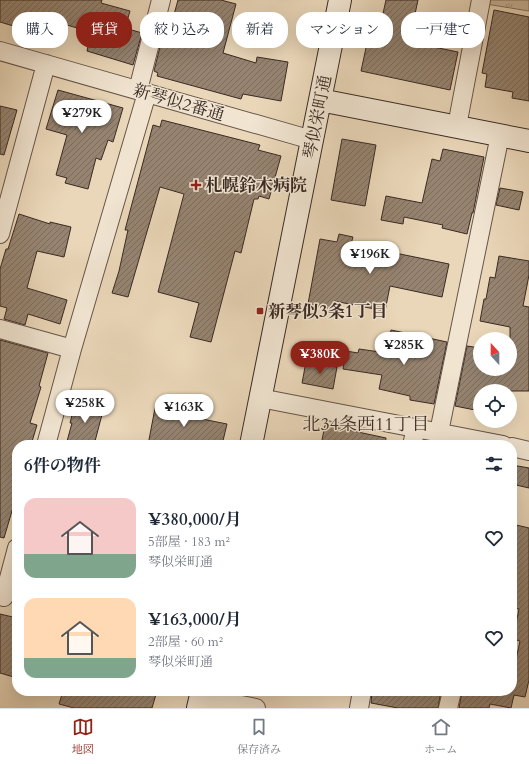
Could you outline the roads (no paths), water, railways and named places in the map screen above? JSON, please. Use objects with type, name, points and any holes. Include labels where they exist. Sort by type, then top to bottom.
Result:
[{"type":"main road","name":"琴似栄町通","points":[[252,440],[340,0]]},
{"type":"main road","points":[[320,100],[529,140]]},
{"type":"street","points":[[47,440],[142,92],[161,0]]},
{"type":"street","points":[[457,126],[481,0]]},
{"type":"street","name":"新琴似2番通","points":[[0,51],[312,140]]},
{"type":"street","points":[[0,234],[46,64]]},
{"type":"street","points":[[439,432],[500,135]]},
{"type":"street","points":[[0,329],[72,349]]},
{"type":"street","points":[[260,398],[414,437],[439,432],[478,440]]},
{"type":"street","points":[[517,448],[529,451]]},
{"type":"street","points":[[0,596],[4,597],[12,567]]},
{"type":"street","points":[[359,708],[361,696]]},
{"type":"street","points":[[448,708],[451,696]]},
{"type":"street","points":[[200,699],[256,708]]},
{"type":"place","name":"札幌鈴木病院","points":[[196,185]]},
{"type":"place","name":"新琴似3条1丁目","points":[[260,311]]},
{"type":"district","name":"北34条西11丁目","points":[[366,424]]}]
